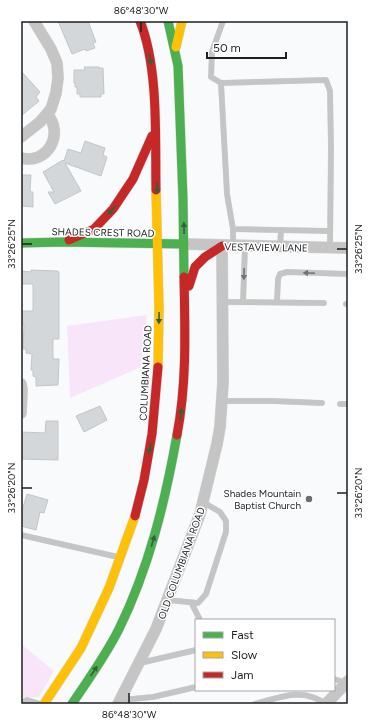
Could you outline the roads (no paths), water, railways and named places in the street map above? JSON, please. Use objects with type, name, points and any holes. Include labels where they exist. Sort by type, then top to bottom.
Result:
[{"type":"main road","name":"COLUMBIANA ROAD","points":[[44,704],[81,648],[109,588],[127,560],[144,480],[162,366],[152,72],[145,34],[140,21]]},
{"type":"main road","points":[[72,704],[118,631],[134,597],[146,567],[162,512],[176,450],[180,421],[185,297],[178,66],[168,21]]},
{"type":"main road","points":[[175,53],[182,21]]},
{"type":"main road","points":[[63,242],[85,234],[95,228],[121,200],[136,176],[155,127]]},
{"type":"main road","name":"SHADES CREST ROAD","points":[[21,243],[63,242],[184,244]]},
{"type":"main road","points":[[185,297],[195,267],[205,256],[228,246]]},
{"type":"main road","points":[[127,560],[146,567]]},
{"type":"street","points":[[21,137],[40,122],[51,109],[56,93],[58,78],[57,63],[51,48],[34,21]]},
{"type":"street","points":[[21,158],[32,160],[42,155],[50,147],[55,137],[51,118],[47,114]]},
{"type":"street","name":"VESTAVIEW LANE","points":[[184,244],[245,247],[348,248]]},
{"type":"street","name":"OLD COLUMBIANA ROAD","points":[[119,702],[156,630],[200,514],[203,502],[220,427],[223,382],[223,302],[228,246]]},
{"type":"street","points":[[21,384],[21,413]]},
{"type":"street","points":[[326,704],[347,682]]},
{"type":"lane","points":[[223,21],[212,52],[211,77],[221,83],[326,80],[330,91],[330,248]]},
{"type":"lane","points":[[221,83],[227,194],[233,229],[228,246]]},
{"type":"lane","points":[[233,229],[330,231]]},
{"type":"lane","points":[[280,230],[280,247]]},
{"type":"lane","points":[[243,302],[245,247]]},
{"type":"lane","points":[[277,302],[278,279],[280,274],[287,272],[348,274]]},
{"type":"lane","points":[[223,302],[324,303]]},
{"type":"lane","points":[[222,401],[322,403]]},
{"type":"lane","points":[[340,404],[348,404]]},
{"type":"lane","points":[[168,600],[198,604],[206,594],[226,532],[226,521],[220,512],[203,502]]},
{"type":"lane","points":[[21,535],[127,560]]},
{"type":"lane","points":[[192,604],[200,619]]},
{"type":"lane","points":[[139,663],[195,650]]},
{"type":"lane","points":[[335,679],[347,682]]},
{"type":"lane","points":[[119,702],[153,697],[195,687]]},
{"type":"lane","points":[[255,704],[302,694],[312,695],[326,704]]},
{"type":"lane","points":[[21,704],[27,700],[40,704]]},
{"type":"place","name":"Shades Mountain Baptist Church","points":[[309,499]]}]
